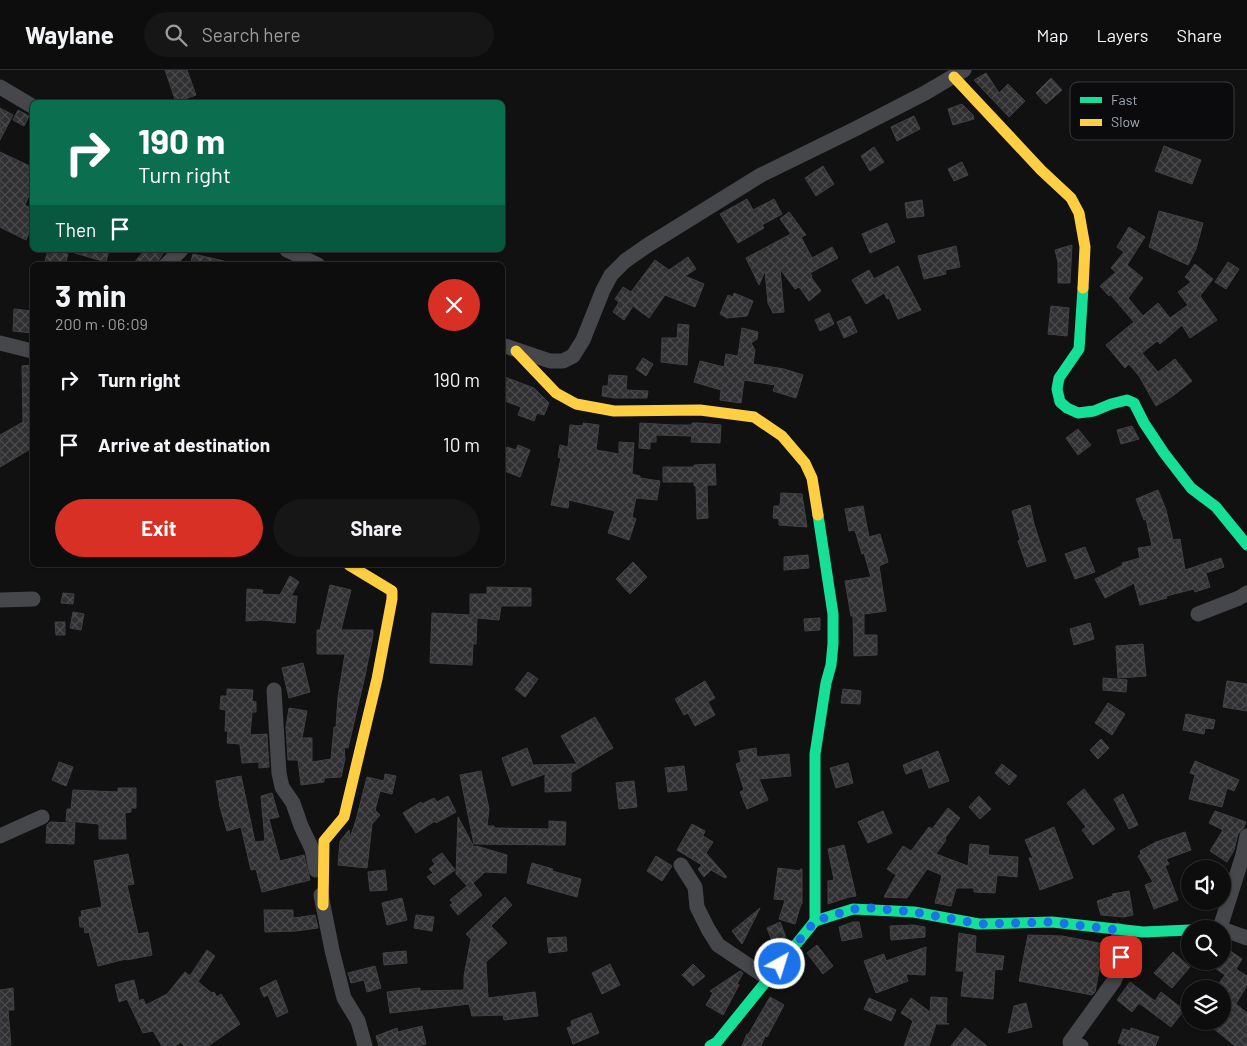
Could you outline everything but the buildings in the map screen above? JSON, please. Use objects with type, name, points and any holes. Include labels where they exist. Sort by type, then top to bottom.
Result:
[{"type":"street","points":[[509,348],[550,361],[563,361],[573,356],[583,340],[611,275],[624,262],[761,175],[855,130],[959,73],[1041,170],[1071,198],[1079,213],[1085,246],[1079,350],[1059,378],[1057,389],[1060,402],[1078,413],[1094,411],[1127,400],[1134,403],[1144,423],[1164,453],[1191,488],[1216,507],[1247,545]]},
{"type":"street","points":[[0,88],[30,105]]},
{"type":"street","points":[[169,262],[179,252]]},
{"type":"street","points":[[291,252],[312,262]]},
{"type":"street","points":[[0,343],[30,350]]},
{"type":"street","points":[[509,348],[556,393],[576,404],[614,411],[700,410],[754,417],[782,436],[805,464],[812,478],[834,614],[831,665],[826,683],[814,754],[815,921]]},
{"type":"street","points":[[323,905],[324,841],[344,817],[377,679],[392,599],[392,591],[381,582],[360,574],[351,567]]},
{"type":"street","points":[[1198,614],[1247,593]]},
{"type":"street","points":[[0,600],[33,599]]},
{"type":"street","points":[[274,690],[279,772],[282,787],[293,803],[312,849],[344,998],[358,1022],[365,1046]]},
{"type":"street","points":[[0,836],[42,817]]},
{"type":"street","points":[[1224,920],[1247,836]]},
{"type":"street","points":[[681,865],[694,887],[697,907],[718,945],[769,978]]},
{"type":"street","points":[[715,1045],[815,921],[853,909],[871,908],[914,912],[980,924],[1052,922],[1143,932],[1181,930]]},
{"type":"street","points":[[1081,1046],[1070,1042],[1119,972],[1121,957],[1118,930]]},
{"type":"street","points":[[1231,932],[1247,938]]},
{"type":"traffic: fast","points":[[1083,288],[1079,349],[1059,378],[1057,389],[1060,402],[1078,413],[1094,411],[1127,400],[1134,403],[1144,423],[1164,453],[1191,488],[1216,507],[1247,545]]},
{"type":"traffic: fast","points":[[815,921],[815,754],[833,644],[833,614],[818,515]]},
{"type":"traffic: fast","points":[[710,1046],[717,1042],[815,921],[853,909],[914,912],[979,924],[1052,922],[1143,932],[1181,930]]},
{"type":"traffic: slow","points":[[954,77],[1041,170],[1071,198],[1079,213],[1085,247],[1083,288]]},
{"type":"traffic: slow","points":[[516,351],[556,393],[576,404],[614,411],[700,410],[754,417],[782,436],[805,463],[812,478],[818,515]]},
{"type":"traffic: slow","points":[[323,905],[324,841],[344,817],[377,679],[392,599],[392,591],[352,567]]},
{"type":"route","points":[[780,964],[815,921],[853,909],[871,908],[914,912],[980,924],[1052,922],[1118,930],[1121,957]]}]
